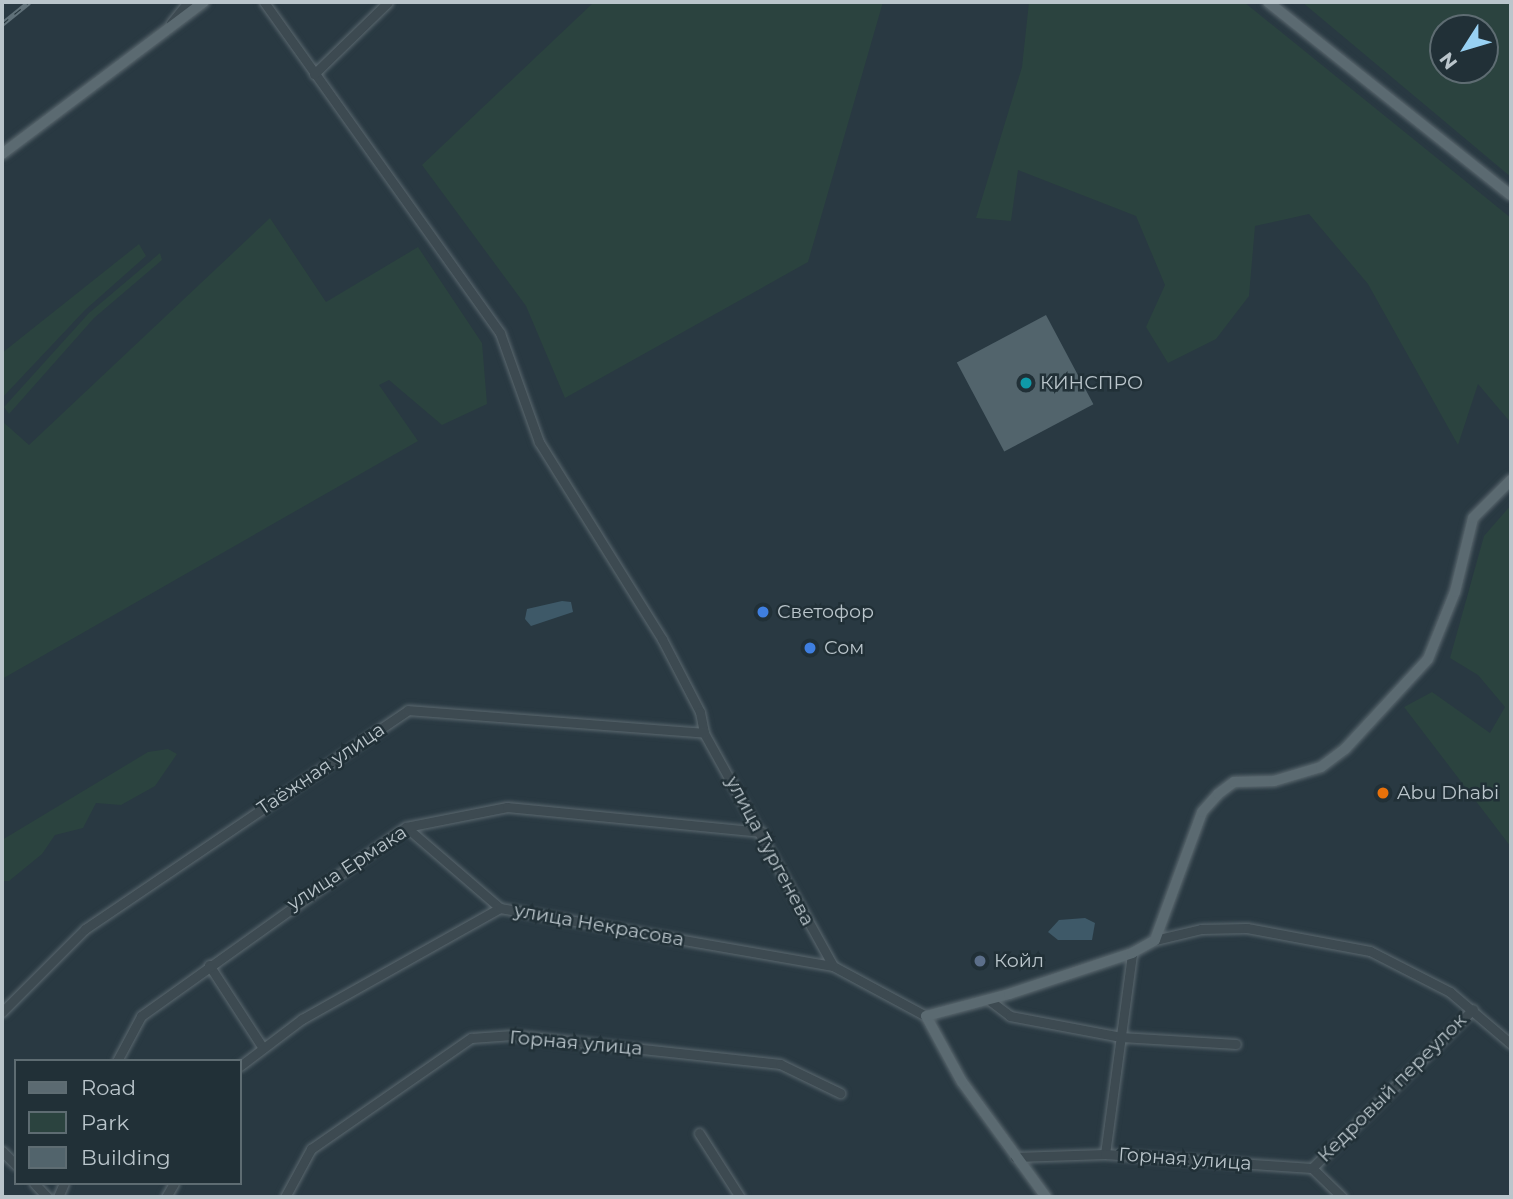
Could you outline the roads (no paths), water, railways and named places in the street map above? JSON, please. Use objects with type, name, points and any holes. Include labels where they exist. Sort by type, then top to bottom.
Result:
[{"type":"main road","points":[[2,154],[204,2]]},
{"type":"main road","points":[[1268,2],[1511,195]]},
{"type":"main road","points":[[1046,1197],[962,1082],[926,1016],[989,1000],[1132,953],[1155,940],[1202,812],[1218,794],[1234,782],[1274,780],[1321,767],[1345,749],[1428,659],[1455,592],[1473,518],[1511,480]]},
{"type":"street","points":[[166,30],[188,2]]},
{"type":"street","name":"улица Тургенева","points":[[264,2],[500,333],[539,442],[662,639],[701,712],[704,733],[762,832],[833,967]]},
{"type":"street","points":[[314,74],[388,2]]},
{"type":"street","name":"Таёжная улица","points":[[2,1012],[85,929],[408,710],[704,733]]},
{"type":"street","name":"улица Ермака","points":[[118,1059],[141,1016],[406,827],[507,807],[762,832]]},
{"type":"street","points":[[406,827],[500,908]]},
{"type":"street","name":"улица Некрасова","points":[[242,1064],[302,1019],[500,908],[833,967]]},
{"type":"street","points":[[1155,940],[1201,929],[1248,928],[1370,951],[1409,967],[1473,1009],[1511,1044]]},
{"type":"street","points":[[1105,1154],[1132,953]]},
{"type":"street","points":[[209,965],[262,1048]]},
{"type":"street","points":[[833,967],[926,1016]]},
{"type":"street","points":[[989,1000],[1010,1016],[1121,1037],[1236,1044]]},
{"type":"street","name":"Кедровый переулок","points":[[1312,1168],[1473,1009]]},
{"type":"street","name":"Горная улица","points":[[285,1197],[311,1149],[471,1038],[513,1035],[780,1064],[839,1093]]},
{"type":"street","points":[[699,1133],[740,1197]]},
{"type":"street","name":"Горная улица","points":[[1015,1157],[1105,1154],[1312,1168]]},
{"type":"street","points":[[1312,1168],[1342,1197]]},
{"type":"water","points":[[562,601],[571,602],[573,612],[531,626],[525,619],[527,609]]},
{"type":"water","points":[[1085,918],[1095,923],[1092,940],[1058,940],[1048,932],[1059,920]]},
{"type":"railway","points":[[2,24],[29,2]]},
{"type":"place","name":"КИНСПРО","points":[[1026,383]]},
{"type":"place","name":"Светофор","points":[[763,612]]},
{"type":"place","name":"Сом","points":[[810,648]]},
{"type":"place","name":"Abu Dhabi","points":[[1383,793]]},
{"type":"place","name":"Койл","points":[[980,961]]}]
